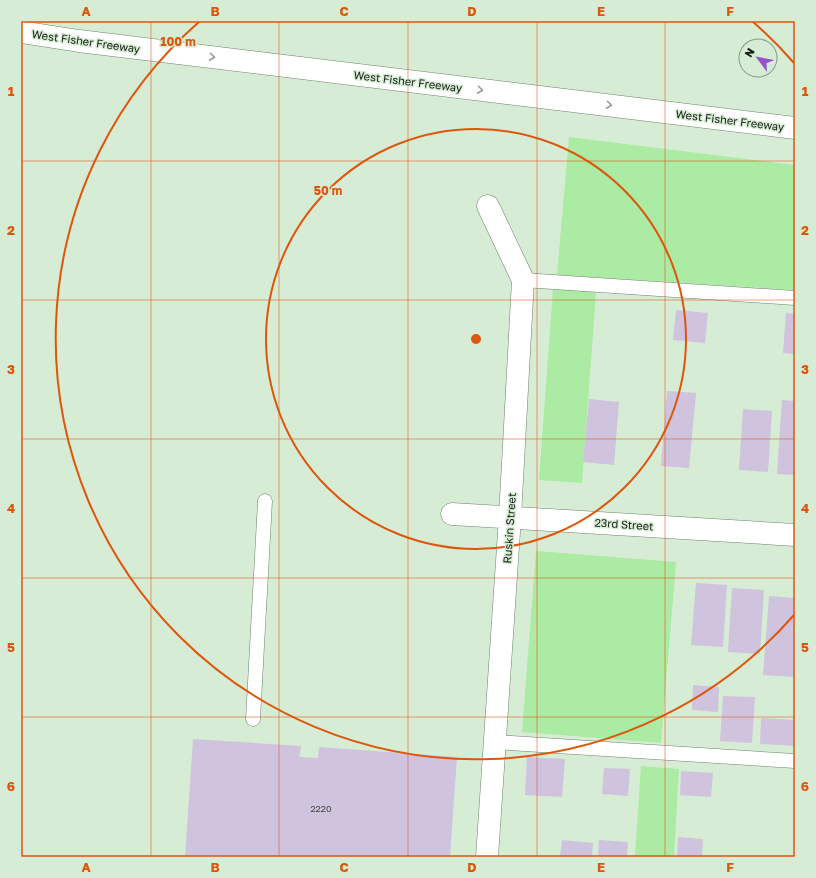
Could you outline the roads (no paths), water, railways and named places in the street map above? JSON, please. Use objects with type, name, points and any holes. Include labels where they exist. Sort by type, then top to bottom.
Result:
[{"type":"street","name":"West Fisher Freeway","points":[[21,32],[87,42],[795,128]]},
{"type":"street","name":"Ruskin Street","points":[[487,857],[510,517],[523,280],[488,206]]},
{"type":"street","name":"23rd Street","points":[[452,514],[795,536]]},
{"type":"lane","points":[[523,280],[795,298]]},
{"type":"lane","points":[[253,719],[265,501]]},
{"type":"lane","points":[[494,742],[795,761]]}]
